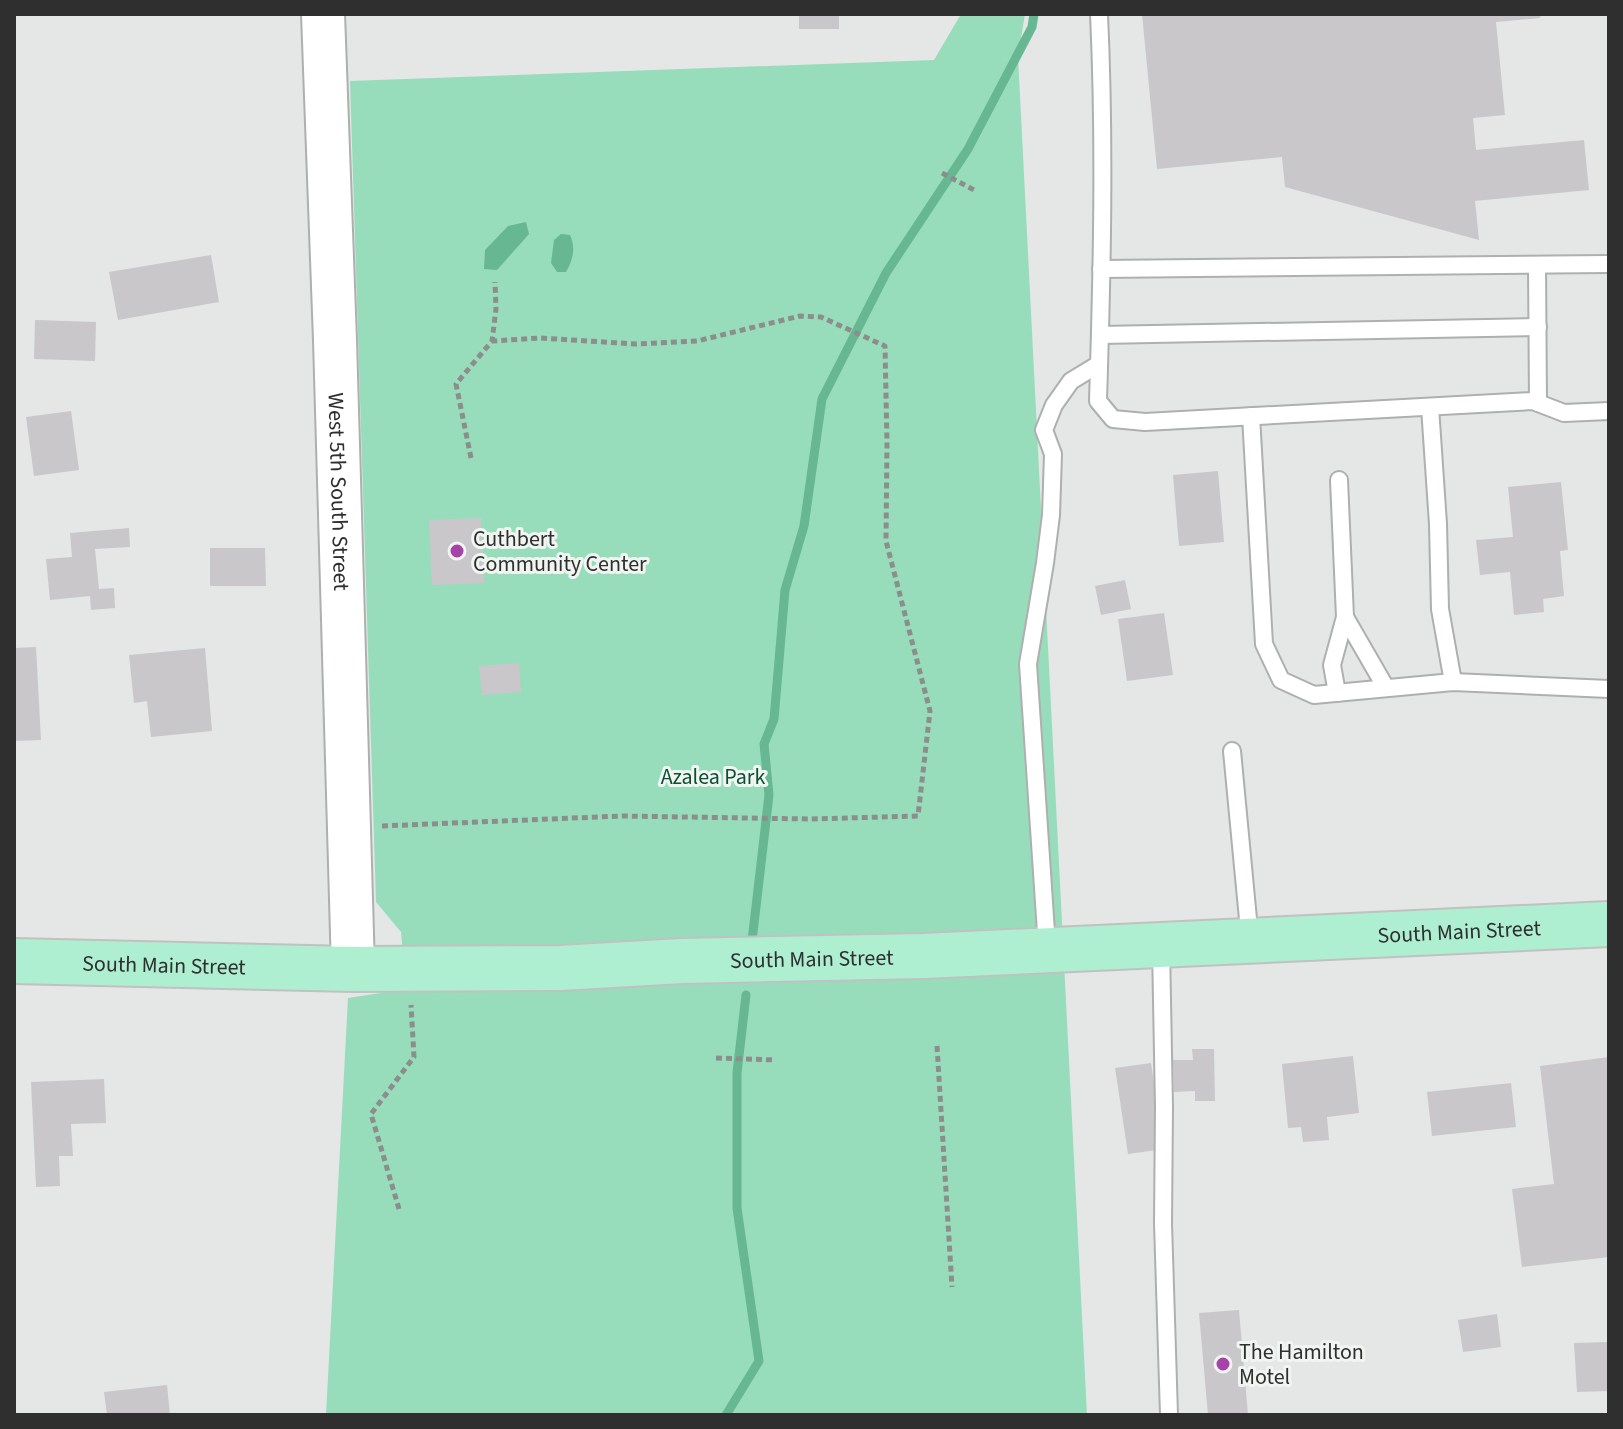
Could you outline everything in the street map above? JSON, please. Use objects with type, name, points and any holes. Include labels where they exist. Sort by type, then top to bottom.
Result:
[{"type":"main road","name":"South Main Street","points":[[14,961],[353,969],[560,968],[682,961],[924,956],[1609,924]]},
{"type":"street","name":"West 5th South Street","points":[[323,14],[353,969]]},
{"type":"lane","points":[[1099,14],[1103,197],[1098,401],[1113,419],[1145,422],[1533,401],[1564,413],[1609,411]]},
{"type":"lane","points":[[1101,269],[1609,264]]},
{"type":"lane","points":[[1537,265],[1538,403]]},
{"type":"lane","points":[[1100,335],[1538,327]]},
{"type":"lane","points":[[1047,950],[1028,664],[1051,515],[1053,454],[1044,430],[1054,405],[1071,381],[1099,364]]},
{"type":"lane","points":[[1430,407],[1440,609],[1453,682]]},
{"type":"lane","points":[[1251,416],[1264,644],[1281,680],[1314,695],[1453,682],[1609,689]]},
{"type":"lane","points":[[1337,693],[1332,665],[1345,617],[1339,480]]},
{"type":"lane","points":[[1345,617],[1386,688]]},
{"type":"lane","points":[[1232,751],[1250,940]]},
{"type":"lane","points":[[1161,945],[1163,1223],[1169,1415]]},
{"type":"path","points":[[942,173],[976,191]]},
{"type":"path","points":[[471,458],[456,384],[492,341],[495,282]]},
{"type":"path","points":[[349,828],[622,816],[811,819],[918,816],[930,711],[886,541],[885,346],[821,317],[800,316],[697,341],[635,344],[541,338],[492,341]]},
{"type":"path","points":[[399,1209],[371,1114],[414,1057],[409,968]]},
{"type":"path","points":[[937,1046],[952,1287]]},
{"type":"path","points":[[716,1058],[776,1060]]},
{"type":"green space","name":"Azalea Park","points":[[961,14],[1025,14],[1018,56],[1087,1415],[326,1415],[348,998],[406,989],[401,932],[376,902],[350,81],[934,60]]},
{"type":"shaded area","points":[[526,222],[529,234],[497,270],[484,269],[485,250],[508,226]]},
{"type":"shaded area","points":[[561,234],[570,235],[573,245],[566,272],[557,272],[551,263],[554,240]]},
{"type":"building","points":[[799,14],[839,14],[839,29],[799,29]]},
{"type":"building","points":[[1142,14],[1541,14],[1540,18],[1496,22],[1505,115],[1473,118],[1476,150],[1584,140],[1589,190],[1475,201],[1479,240],[1285,187],[1282,157],[1157,169]]},
{"type":"building","points":[[211,255],[219,302],[118,320],[109,272]]},
{"type":"building","points":[[35,320],[96,322],[95,361],[34,359]]},
{"type":"building","points":[[71,411],[79,470],[34,476],[26,417]]},
{"type":"building","points":[[1218,471],[1224,542],[1179,546],[1173,475]]},
{"type":"building","points":[[1561,482],[1568,550],[1560,551],[1564,596],[1543,599],[1544,612],[1514,615],[1510,572],[1480,575],[1476,540],[1513,537],[1508,487]]},
{"type":"building","name":"Cuthbert Community Center","points":[[481,518],[484,583],[432,585],[429,520]]},
{"type":"building","points":[[129,528],[130,547],[95,549],[99,589],[114,588],[115,608],[91,610],[90,596],[50,600],[46,559],[72,557],[70,533]]},
{"type":"building","points":[[210,548],[265,548],[266,586],[210,586]]},
{"type":"building","points":[[1125,580],[1131,609],[1101,615],[1095,586]]},
{"type":"building","points":[[1164,613],[1173,675],[1127,681],[1118,619]]},
{"type":"building","points":[[36,647],[41,740],[14,741],[14,648]]},
{"type":"building","points":[[205,648],[212,731],[151,737],[147,701],[134,703],[129,655]]},
{"type":"building","points":[[519,663],[521,692],[482,695],[479,666]]},
{"type":"building","points":[[1192,1049],[1214,1049],[1215,1101],[1195,1101],[1195,1091],[1174,1092],[1173,1060],[1193,1060]]},
{"type":"building","points":[[1353,1056],[1359,1113],[1327,1117],[1329,1140],[1303,1142],[1301,1127],[1288,1128],[1282,1064]]},
{"type":"building","points":[[1609,1057],[1609,1257],[1522,1267],[1512,1189],[1554,1184],[1540,1066]]},
{"type":"building","points":[[1151,1063],[1164,1149],[1128,1154],[1115,1068]]},
{"type":"building","points":[[104,1079],[106,1123],[71,1124],[73,1156],[59,1156],[60,1186],[36,1187],[31,1082]]},
{"type":"building","points":[[1511,1083],[1516,1127],[1432,1136],[1427,1092]]},
{"type":"building","name":"The Hamilton Motel","points":[[1239,1310],[1248,1415],[1208,1415],[1199,1313]]},
{"type":"building","points":[[1497,1314],[1501,1347],[1463,1352],[1458,1320]]},
{"type":"building","points":[[1609,1342],[1609,1391],[1577,1392],[1574,1343]]},
{"type":"building","points":[[167,1385],[170,1415],[107,1415],[104,1392]]},
{"type":"waterway","points":[[752,941],[769,795],[764,744],[774,719],[785,590],[804,526],[822,399],[886,273],[968,149],[1032,27],[1034,14]]},
{"type":"waterway","points":[[726,1415],[759,1361],[737,1208],[737,1073],[746,995]]},
{"type":"place","name":"Cuthbert Community Center","points":[[457,551]]},
{"type":"place","name":"The Hamilton Motel","points":[[1223,1364]]}]
